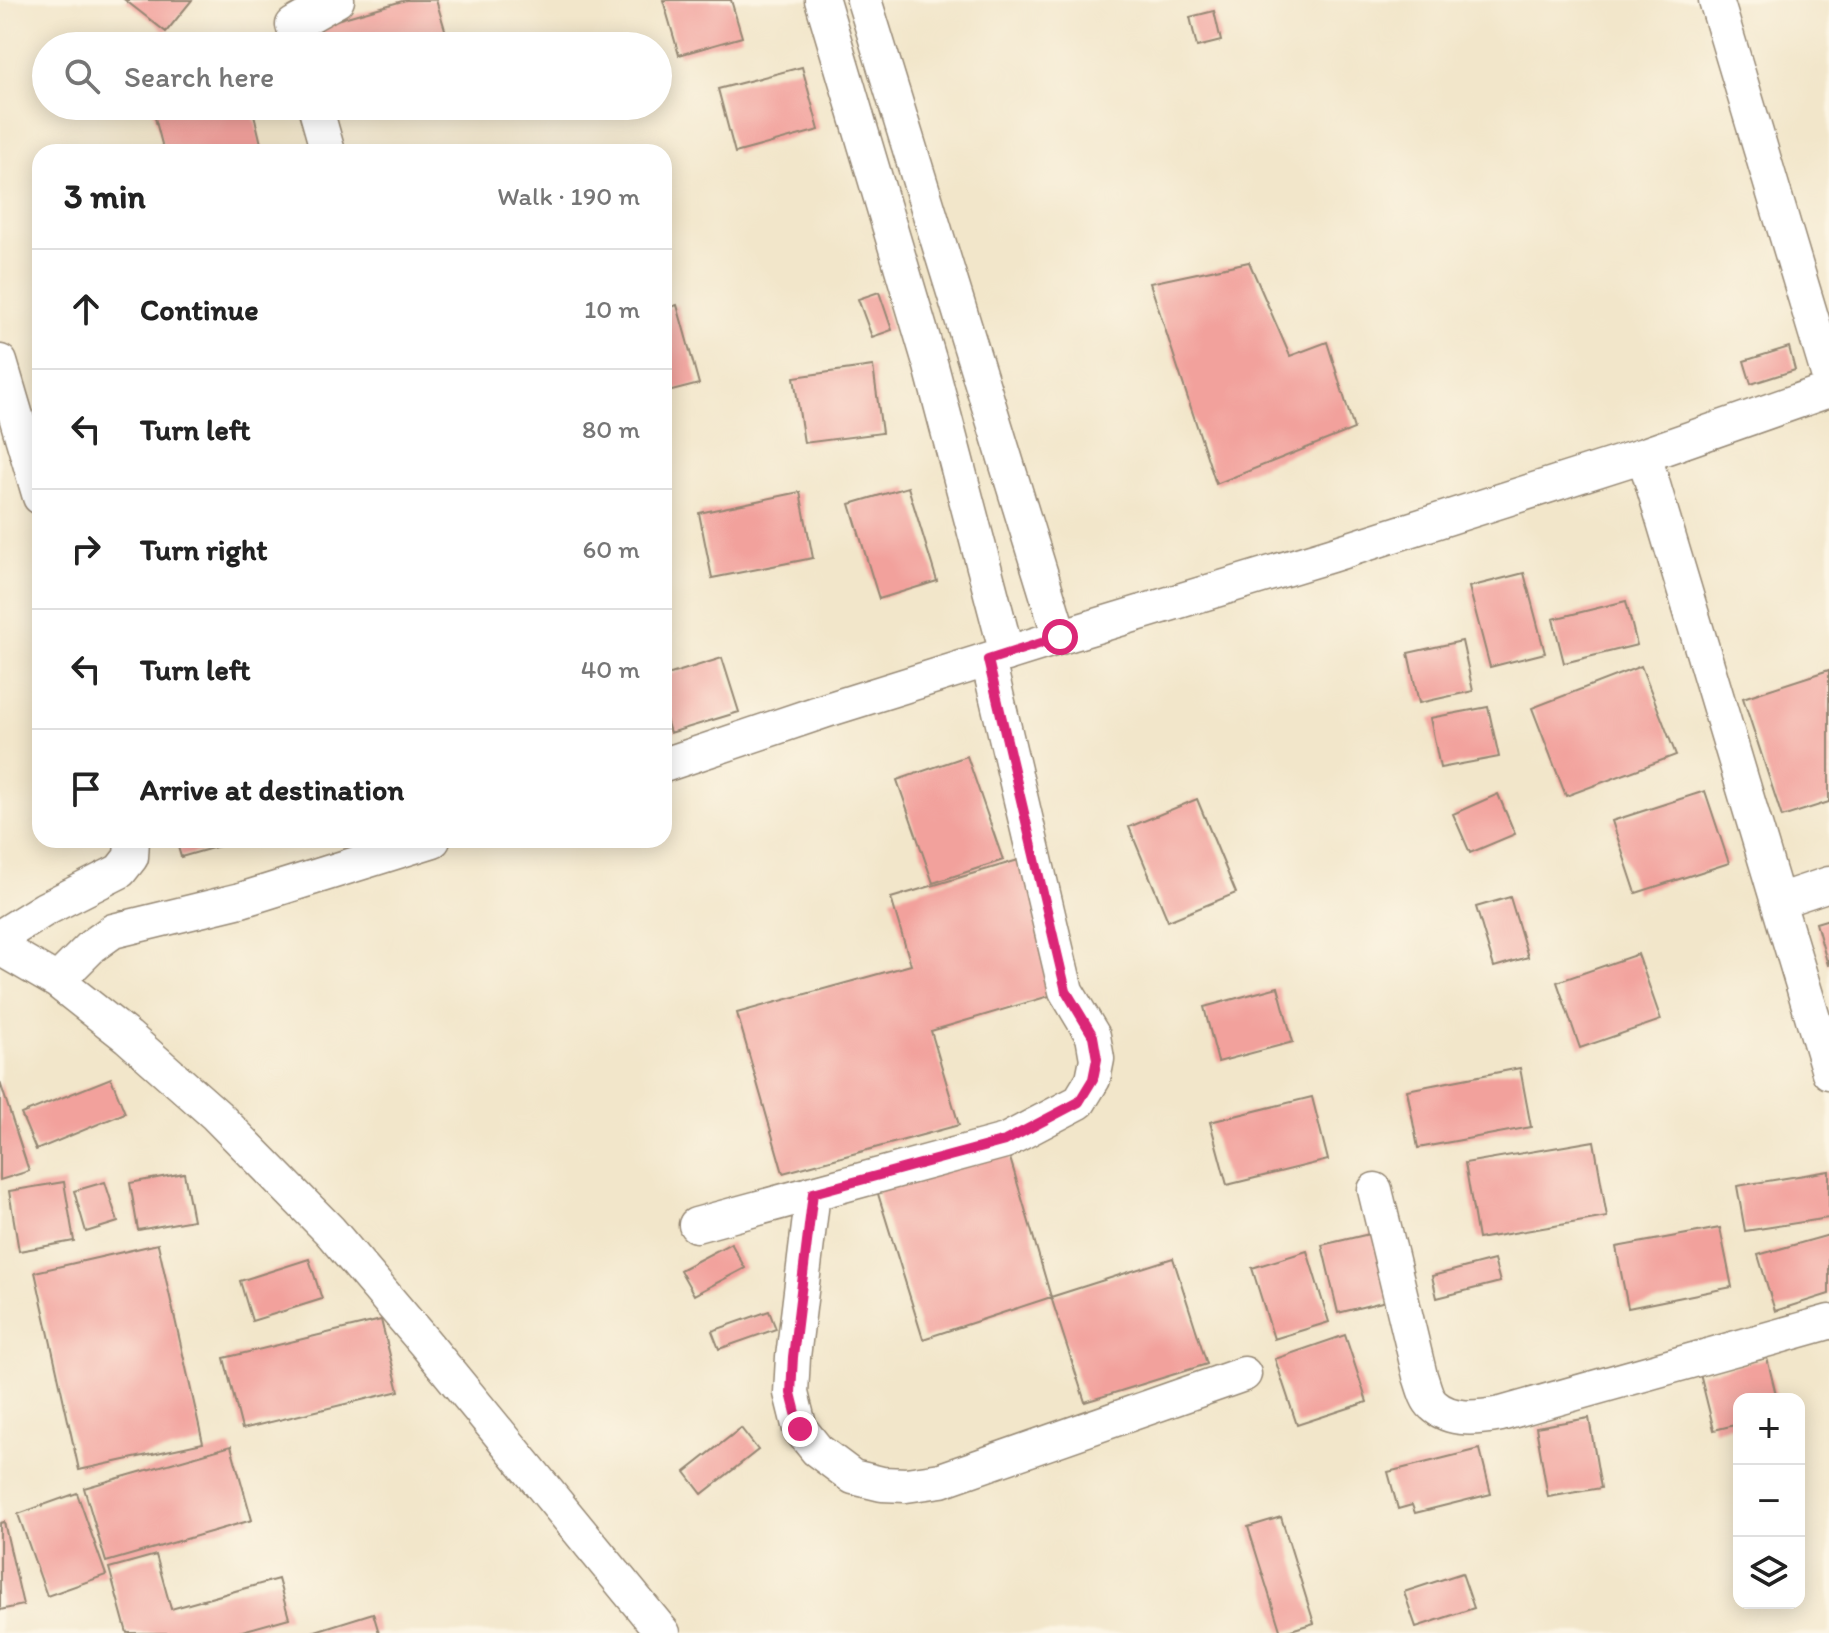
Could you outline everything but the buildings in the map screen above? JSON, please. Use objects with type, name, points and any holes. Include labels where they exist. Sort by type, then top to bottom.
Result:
[{"type":"street","points":[[293,24],[337,0]]},
{"type":"street","points":[[696,1225],[1005,1141],[1079,1102],[1093,1079],[1097,1059],[1093,1036],[1066,991],[997,657],[931,366],[822,0]]},
{"type":"street","points":[[864,0],[1060,637]]},
{"type":"street","points":[[1716,0],[1829,377]]},
{"type":"street","points":[[319,120],[326,144]]},
{"type":"street","points":[[0,362],[32,470]]},
{"type":"street","points":[[672,762],[827,710],[1644,455],[1829,390]]},
{"type":"street","points":[[1644,455],[1829,1072]]},
{"type":"street","points":[[0,937],[45,909],[120,871],[131,857],[132,848]]},
{"type":"street","points":[[57,981],[92,946],[113,931],[241,900],[407,848]]},
{"type":"street","points":[[1778,901],[1829,884]]},
{"type":"street","points":[[8,959],[57,981],[128,1037],[216,1115],[330,1231],[663,1633]]},
{"type":"street","points":[[1375,1190],[1420,1376],[1431,1404],[1449,1414],[1468,1418],[1501,1414],[1829,1322]]},
{"type":"street","points":[[813,1193],[791,1393],[800,1429],[817,1450],[853,1477],[882,1484],[906,1485],[941,1480],[1244,1374]]},
{"type":"route","points":[[800,1429],[791,1393],[813,1193],[1005,1141],[1079,1102],[1093,1079],[1097,1059],[1093,1036],[1066,991],[988,660],[1060,637]]}]
